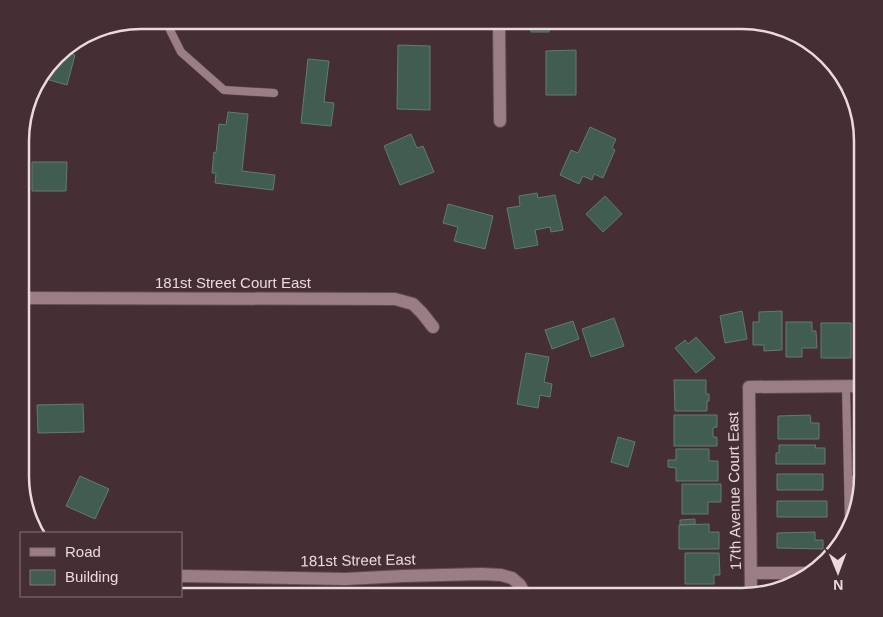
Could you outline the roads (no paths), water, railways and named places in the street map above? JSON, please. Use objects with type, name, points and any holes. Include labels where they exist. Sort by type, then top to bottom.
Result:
[{"type":"street","points":[[499,29],[500,121]]},
{"type":"street","name":"181st Street Court East","points":[[29,298],[395,299],[413,304],[422,312],[433,327]]},
{"type":"street","points":[[846,386],[854,386]]},
{"type":"street","name":"17th Avenue Court East","points":[[751,587],[749,387],[846,386]]},
{"type":"street","points":[[751,573],[798,573]]},
{"type":"street","name":"181st Street East","points":[[182,576],[345,579],[482,574],[501,575],[512,578],[522,588]]},
{"type":"lane","points":[[170,29],[181,52],[224,90],[274,93]]},
{"type":"lane","points":[[846,386],[848,512]]},
{"type":"lane","points":[[848,480],[854,480]]}]
